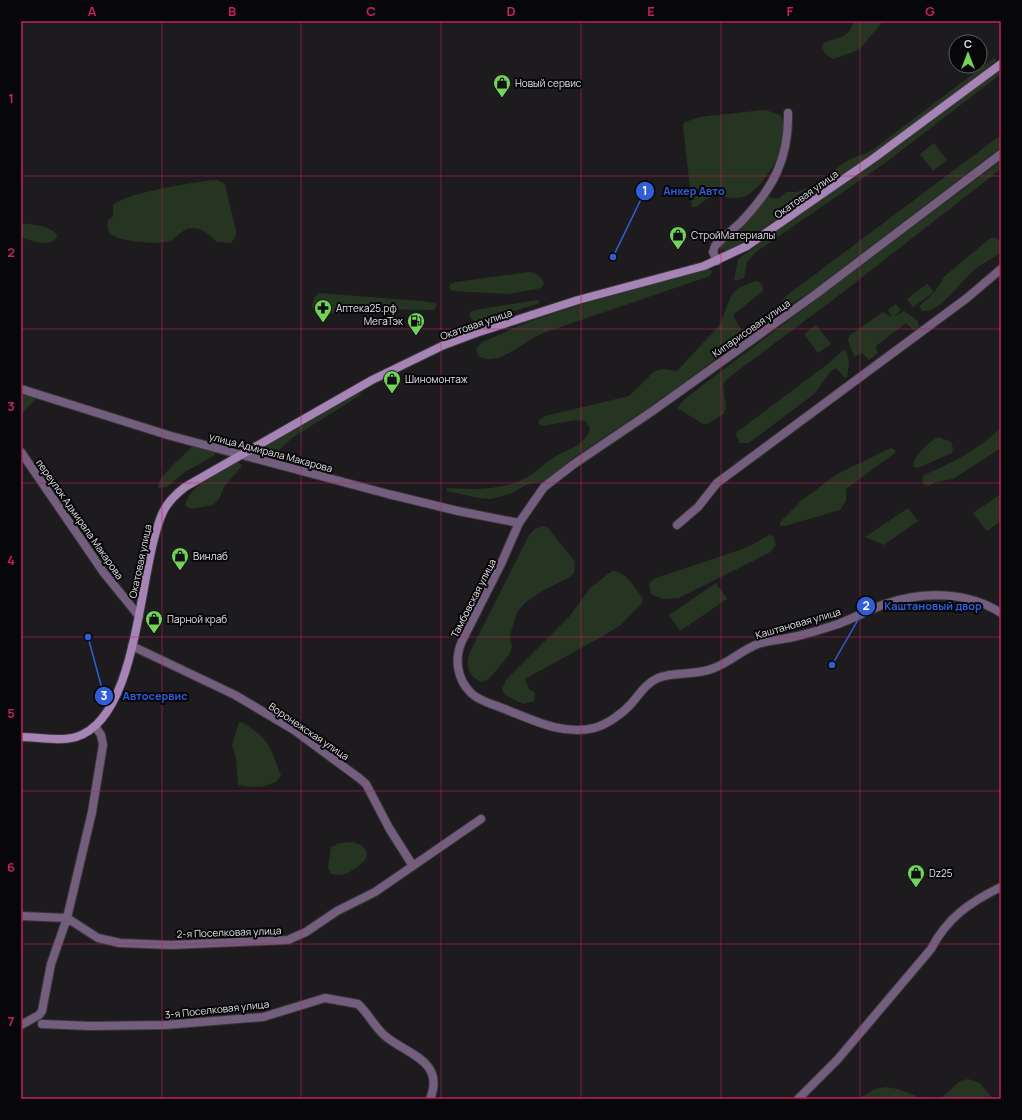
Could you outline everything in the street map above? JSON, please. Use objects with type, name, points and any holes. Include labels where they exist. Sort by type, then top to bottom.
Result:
[{"type":"main road","name":"Окатовая улица","points":[[95,726],[115,696],[125,675],[139,616],[154,537],[163,511],[169,501],[184,486],[372,380],[444,345],[578,300],[697,268],[717,261],[747,246],[869,161],[1001,64]]},
{"type":"main road","points":[[21,736],[68,738],[82,735],[95,726]]},
{"type":"street","points":[[717,261],[713,250],[715,246],[743,220],[765,192],[781,164],[788,132],[788,113]]},
{"type":"street","name":"Кипарисовая улица","points":[[519,523],[544,487],[574,464],[654,410],[816,294],[1001,154]]},
{"type":"street","points":[[677,525],[698,507],[717,483],[963,301],[1001,269]]},
{"type":"street","name":"улица Адмирала Макарова","points":[[21,388],[171,436],[388,494],[458,511],[519,523]]},
{"type":"street","name":"переулок Адмирала Макарова","points":[[21,452],[104,573],[139,616]]},
{"type":"street","name":"Тамбовская улица","points":[[463,683],[458,670],[458,650],[501,564],[519,523]]},
{"type":"street","name":"Каштановая улица","points":[[463,683],[472,694],[484,701],[542,724],[564,729],[585,729],[601,725],[617,715],[629,706],[649,684],[658,678],[695,674],[714,668],[759,644],[793,637],[833,625],[900,599],[922,596],[950,596],[973,600],[1001,613]]},
{"type":"street","name":"Воронежская улица","points":[[132,646],[235,695],[294,730],[359,778],[366,784],[389,828],[413,866]]},
{"type":"street","points":[[21,1025],[42,1011],[51,964],[67,918],[92,812],[102,751],[101,735],[95,726]]},
{"type":"street","name":"2-я Поселковая улица","points":[[67,918],[98,938],[120,944],[171,945],[288,940],[306,932],[337,911],[375,892],[481,819]]},
{"type":"street","points":[[798,1099],[838,1059],[917,966],[950,921],[973,901],[1001,887]]},
{"type":"street","points":[[21,916],[67,918]]},
{"type":"street","name":"3-я Поселковая улица","points":[[42,1024],[89,1026],[165,1025],[263,1017],[325,998],[358,1004],[382,1033],[396,1044],[407,1049],[426,1064],[434,1081],[434,1087],[430,1099]]},
{"type":"green space","points":[[854,21],[883,21],[859,50],[833,59],[825,54],[822,47],[824,43],[846,34],[852,27]]},
{"type":"green space","points":[[994,58],[997,60],[988,67],[988,63]]},
{"type":"green space","points":[[1001,70],[1001,74],[885,163],[756,252],[747,262],[744,278],[735,281],[734,279],[738,259],[910,137]]},
{"type":"green space","points":[[973,74],[979,74],[901,133],[803,202],[736,246],[726,251],[721,249],[722,244],[747,221],[767,196],[778,199],[786,192],[797,192],[813,186],[848,160],[871,151]]},
{"type":"green space","points":[[765,110],[781,115],[784,129],[779,154],[766,177],[748,195],[735,198],[717,196],[711,197],[696,207],[692,207],[683,125],[685,122],[700,117]]},
{"type":"green space","points":[[1001,135],[1001,147],[812,291],[787,306],[783,304],[782,301],[786,296]]},
{"type":"green space","points":[[934,143],[947,160],[933,171],[920,154]]},
{"type":"green space","points":[[1001,161],[1001,169],[838,296],[728,378],[723,384],[726,408],[724,414],[707,424],[703,424],[677,408],[686,398],[724,369]]},
{"type":"green space","points":[[217,180],[225,184],[236,231],[235,238],[231,243],[217,242],[203,231],[196,228],[185,230],[170,241],[161,243],[127,240],[119,238],[108,231],[108,220],[113,216],[113,205],[120,201],[132,196],[163,188]]},
{"type":"green space","points":[[21,223],[50,229],[57,235],[56,239],[48,243],[43,243],[34,242],[21,237]]},
{"type":"green space","points":[[994,237],[1001,241],[1001,252],[973,271],[942,303],[935,308],[922,311],[919,306],[934,293],[944,277],[989,239]]},
{"type":"green space","points":[[709,268],[712,272],[710,276],[543,333],[502,356],[494,359],[486,359],[478,356],[476,349],[482,342],[531,321],[595,300]]},
{"type":"green space","points":[[529,272],[538,275],[542,279],[544,284],[541,288],[508,294],[452,291],[449,287],[451,284],[456,282]]},
{"type":"green space","points":[[757,281],[760,282],[763,287],[763,291],[734,314],[734,318],[743,332],[741,340],[671,392],[573,458],[546,481],[528,484],[510,494],[491,499],[478,498],[447,491],[447,488],[482,489],[500,487],[517,482],[533,474],[551,459],[576,446],[584,439],[590,429],[586,421],[575,420],[543,426],[539,424],[539,420],[545,416],[629,396],[655,371],[664,369],[677,371],[718,327],[734,292],[742,286]]},
{"type":"green space","points":[[927,284],[934,292],[913,307],[907,299]]},
{"type":"green space","points":[[318,293],[421,301],[436,303],[437,305],[434,310],[373,309],[341,314],[315,311],[312,306],[314,298]]},
{"type":"green space","points":[[537,300],[540,302],[538,304],[480,321],[474,321],[469,316],[471,312],[475,310]]},
{"type":"green space","points":[[896,304],[901,310],[893,317],[904,311],[917,320],[919,327],[913,330],[906,323],[876,346],[878,353],[869,360],[862,353],[854,357],[848,340],[849,336],[883,312],[892,317],[888,310]]},
{"type":"green space","points":[[816,325],[831,344],[818,353],[804,334]]},
{"type":"green space","points":[[846,350],[849,362],[847,377],[845,378],[836,368],[830,372],[814,394],[749,443],[740,443],[736,435],[737,432],[829,363],[842,351]]},
{"type":"green space","points":[[21,392],[35,397],[36,399],[21,414]]},
{"type":"green space","points":[[358,393],[362,394],[292,438],[276,453],[269,453],[264,450],[266,445]]},
{"type":"green space","points":[[1001,428],[1001,448],[953,479],[936,482],[929,486],[924,485],[922,480],[924,475],[965,455],[983,443]]},
{"type":"green space","points":[[939,437],[951,442],[953,448],[952,453],[920,467],[916,468],[913,466],[916,458],[923,449]]},
{"type":"green space","points":[[195,446],[215,451],[215,455],[185,472],[167,487],[158,488],[159,483],[166,473],[192,447]]},
{"type":"green space","points":[[891,448],[895,450],[895,453],[846,489],[846,501],[840,510],[785,526],[780,526],[780,522],[801,501],[837,474]]},
{"type":"green space","points":[[238,461],[242,466],[224,487],[219,499],[213,505],[192,509],[185,506],[188,498],[199,485]]},
{"type":"green space","points":[[1001,494],[1001,521],[987,531],[973,513]]},
{"type":"green space","points":[[908,508],[918,521],[884,545],[865,537]]},
{"type":"green space","points":[[543,526],[548,528],[575,562],[574,573],[570,577],[544,590],[526,602],[517,612],[510,635],[512,647],[509,655],[489,679],[482,682],[477,680],[471,674],[468,666],[470,652],[529,535],[535,529]]},
{"type":"green space","points":[[769,535],[773,536],[776,545],[769,553],[679,598],[663,599],[651,594],[649,583],[656,578],[748,547]]},
{"type":"green space","points":[[612,571],[626,577],[634,585],[643,599],[642,603],[621,625],[525,679],[529,689],[535,693],[534,701],[523,704],[505,695],[502,689],[506,680],[569,617],[590,588]]},
{"type":"green space","points":[[716,583],[727,599],[680,631],[669,615]]},
{"type":"green space","points":[[239,722],[246,724],[259,734],[271,749],[281,775],[274,783],[256,787],[238,785],[236,758],[232,745]]},
{"type":"green space","points":[[353,842],[363,846],[367,853],[366,859],[350,872],[345,874],[335,875],[330,873],[328,868],[331,847],[340,843]]},
{"type":"green space","points":[[968,1079],[980,1083],[993,1099],[940,1099],[960,1081]]},
{"type":"green space","points":[[885,1087],[898,1089],[924,1099],[858,1099],[875,1089]]},
{"type":"place","name":"Новый сервис","points":[[502,98]]},
{"type":"place","name":"СтройМатериалы","points":[[678,250]]},
{"type":"place","name":"Анкер Авто","points":[[613,257]]},
{"type":"place","name":"Аптека25.рф","points":[[323,323]]},
{"type":"place","name":"МегаТэк","points":[[416,336]]},
{"type":"place","name":"Шиномонтаж","points":[[392,394]]},
{"type":"place","name":"Винлаб","points":[[180,571]]},
{"type":"place","name":"Парной краб","points":[[154,634]]},
{"type":"place","name":"Автосервис","points":[[88,637]]},
{"type":"place","name":"Каштановый двор","points":[[832,665]]},
{"type":"place","name":"Dz25","points":[[916,888]]}]
